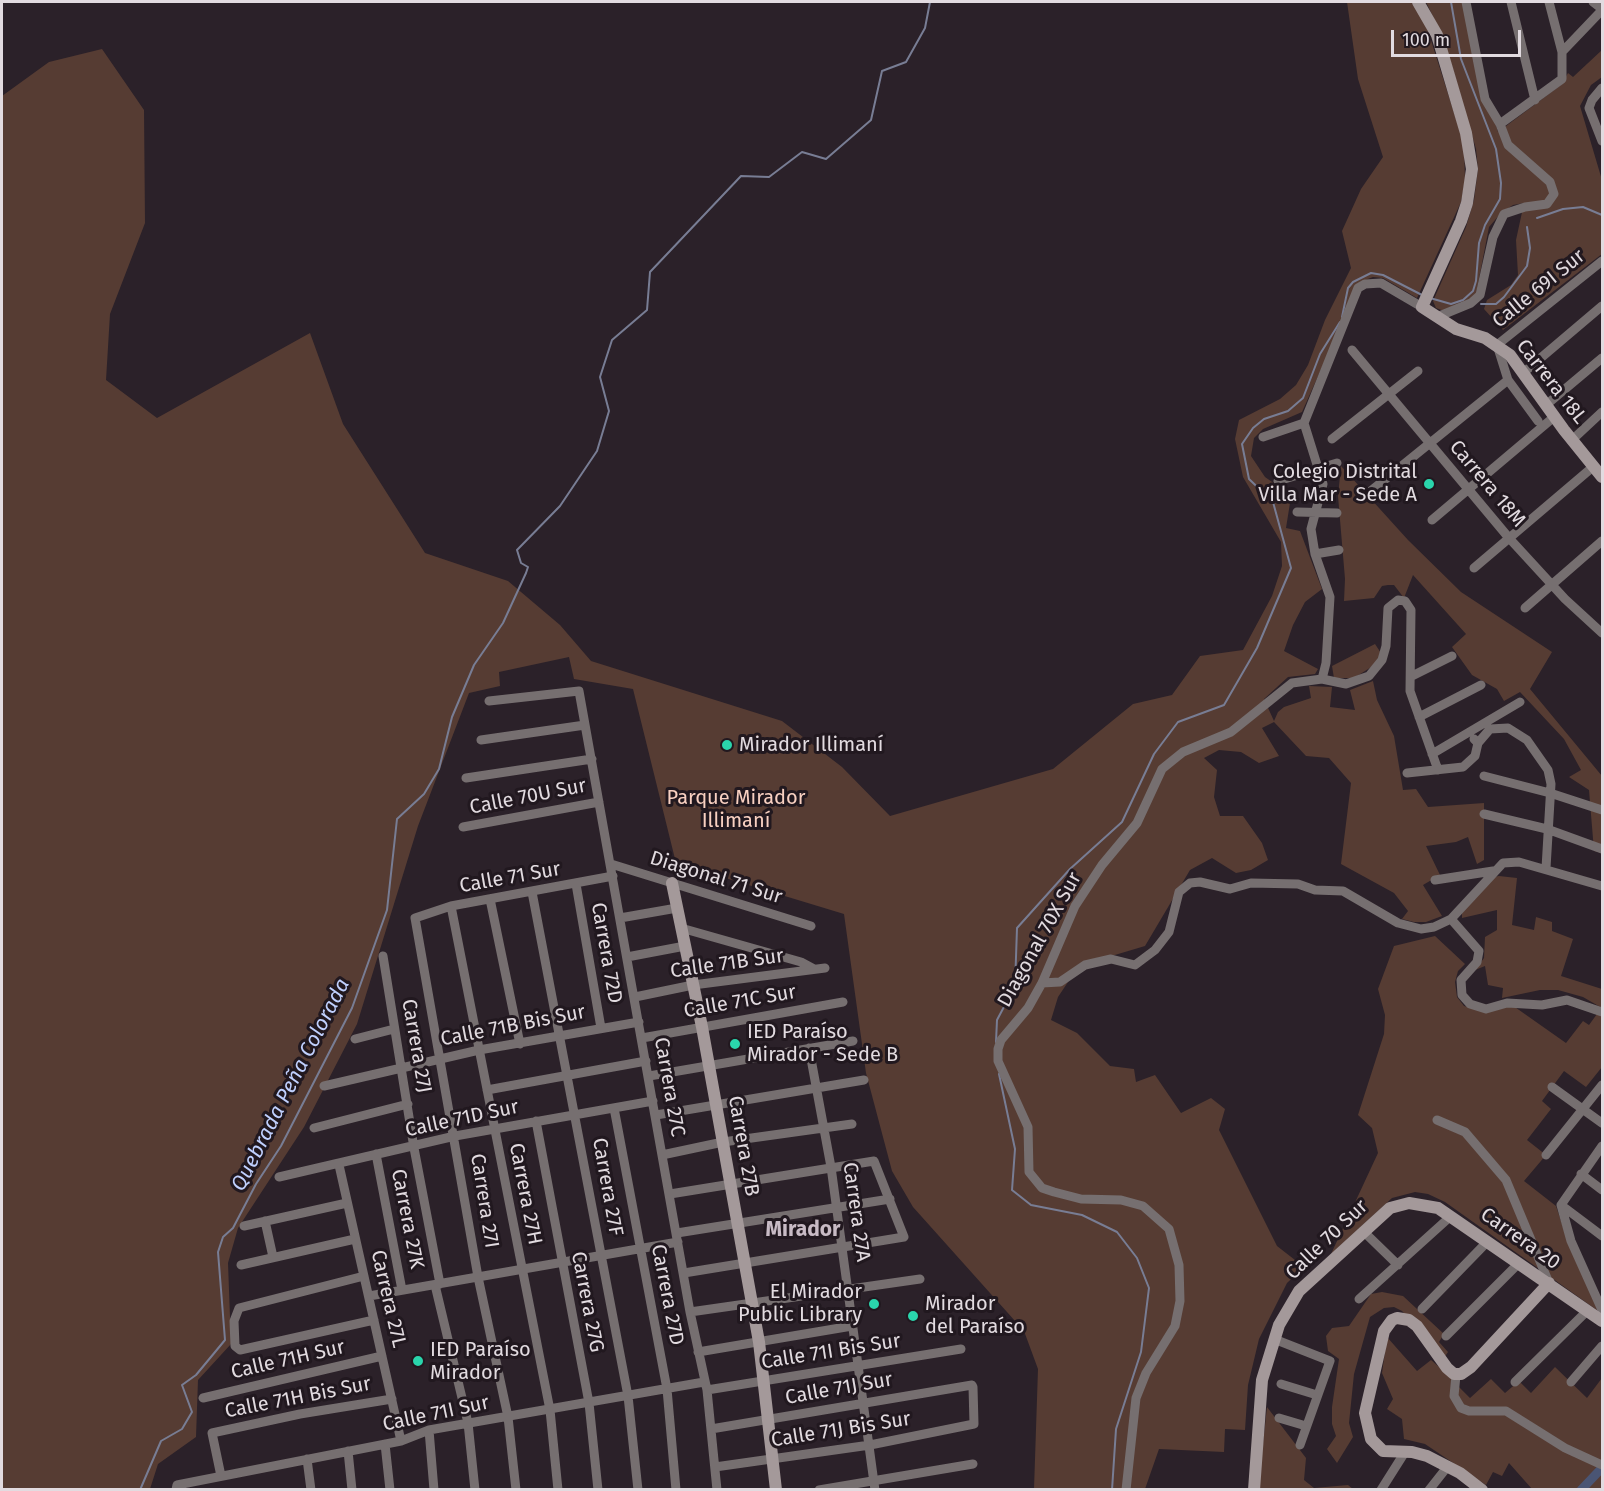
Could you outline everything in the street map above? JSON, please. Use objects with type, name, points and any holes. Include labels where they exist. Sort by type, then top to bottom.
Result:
[{"type":"street","points":[[1418,2],[1437,35],[1468,145],[1472,169],[1464,212],[1425,298]]},
{"type":"street","points":[[1437,317],[1471,303],[1480,295],[1493,237],[1504,214],[1525,207],[1547,204],[1554,194],[1552,186],[1508,145],[1481,88],[1466,2]]},
{"type":"street","points":[[1511,2],[1535,100]]},
{"type":"street","points":[[1562,52],[1602,9],[1593,2]]},
{"type":"street","points":[[1500,124],[1562,79],[1562,52],[1553,4]]},
{"type":"street","points":[[1602,88],[1592,99],[1589,108],[1602,141]]},
{"type":"street","name":"Calle 69I Sur","points":[[1497,345],[1602,261]]},
{"type":"street","name":"Carrera 18L","points":[[1304,423],[1354,293],[1361,285],[1381,283],[1425,298],[1437,317],[1455,329],[1497,345],[1523,373],[1572,440],[1599,470]]},
{"type":"street","points":[[1523,373],[1602,306]]},
{"type":"street","points":[[1497,345],[1508,380],[1538,422]]},
{"type":"street","name":"Carrera 18M","points":[[1352,351],[1390,393],[1509,538],[1551,585],[1602,633]]},
{"type":"street","points":[[1546,405],[1602,358]]},
{"type":"street","points":[[1332,439],[1418,371]]},
{"type":"street","points":[[1367,494],[1508,380]]},
{"type":"street","points":[[1572,440],[1602,412]]},
{"type":"street","points":[[1432,520],[1554,417]]},
{"type":"street","points":[[1263,437],[1304,423],[1323,484],[1311,529],[1315,554],[1330,597],[1326,663],[1322,679],[1352,684],[1369,676],[1380,665],[1386,646],[1388,608],[1398,600],[1409,604],[1412,613],[1410,691],[1438,770]]},
{"type":"street","points":[[1278,481],[1337,463]]},
{"type":"street","points":[[1474,568],[1509,538],[1599,470]]},
{"type":"street","points":[[1297,512],[1337,513]]},
{"type":"street","points":[[1525,608],[1602,540]]},
{"type":"street","points":[[1315,554],[1339,550]]},
{"type":"street","points":[[1594,626],[1602,619]]},
{"type":"street","points":[[1412,676],[1452,656]]},
{"type":"street","name":"Diagonal 70X Sur","points":[[1126,1490],[1136,1398],[1146,1374],[1175,1326],[1180,1301],[1181,1281],[1169,1229],[1143,1206],[1121,1200],[1081,1198],[1042,1188],[1029,1172],[1028,1127],[998,1061],[998,1049],[1042,983],[1075,906],[1102,865],[1137,823],[1155,779],[1173,759],[1231,732],[1292,683],[1322,679]]},
{"type":"street","points":[[1419,717],[1481,684]]},
{"type":"street","name":"Carrera 27C","points":[[489,701],[579,691],[690,1312],[706,1386],[717,1490]]},
{"type":"street","points":[[1432,754],[1520,702]]},
{"type":"street","points":[[481,740],[585,725]]},
{"type":"street","points":[[1407,773],[1438,770],[1469,763],[1475,756],[1478,743],[1490,729],[1503,727],[1517,732],[1531,745],[1548,770],[1551,784],[1546,868]]},
{"type":"street","points":[[1468,733],[1478,743]]},
{"type":"street","points":[[466,778],[592,759]]},
{"type":"street","points":[[1484,776],[1550,793],[1602,810]]},
{"type":"street","name":"Calle 70U Sur","points":[[463,827],[599,802]]},
{"type":"street","points":[[1484,814],[1547,829],[1602,849]]},
{"type":"street","points":[[1042,983],[1060,982],[1085,965],[1111,960],[1135,965],[1155,950],[1169,932],[1179,892],[1190,883],[1200,882],[1230,889],[1251,882],[1298,884],[1315,890],[1343,891],[1388,919],[1414,929],[1434,927],[1451,918],[1499,864],[1508,862],[1546,868],[1602,886]]},
{"type":"street","name":"Diagonal 71 Sur","points":[[611,864],[811,926]]},
{"type":"street","points":[[1435,880],[1492,871]]},
{"type":"street","name":"Calle 71 Sur","points":[[415,918],[451,906],[613,876]]},
{"type":"street","name":"Carrera 27B","points":[[672,883],[702,1027],[759,1342],[776,1490]]},
{"type":"street","name":"Carrera 72D","points":[[576,884],[601,1028]]},
{"type":"street","name":"Carrera 27F","points":[[532,892],[562,1036],[628,1396],[638,1490]]},
{"type":"street","points":[[490,899],[520,1044]]},
{"type":"street","name":"Carrera 27H","points":[[451,906],[550,1410],[558,1490]]},
{"type":"street","points":[[620,918],[677,908]]},
{"type":"street","name":"Carrera 27I","points":[[415,918],[478,1277],[508,1417],[516,1490]]},
{"type":"street","points":[[1451,918],[1479,951],[1477,962],[1462,976],[1462,995],[1473,1006],[1493,1008],[1508,1003],[1542,1005],[1567,1000],[1602,1012]]},
{"type":"street","points":[[681,928],[801,962],[814,969]]},
{"type":"street","points":[[627,957],[685,946]]},
{"type":"street","name":"Carrera 27J","points":[[382,956],[437,1284],[468,1423],[475,1490]]},
{"type":"street","name":"Calle 71B Sur","points":[[634,997],[693,985],[825,968]]},
{"type":"street","name":"Calle 71C Sur","points":[[642,1038],[843,1002]]},
{"type":"street","name":"Calle 71B Bis Sur","points":[[324,1086],[479,1050],[639,1022]]},
{"type":"street","points":[[355,1039],[394,1029]]},
{"type":"street","points":[[649,1076],[853,1041]]},
{"type":"street","name":"Carrera 27A","points":[[809,1048],[843,1246],[875,1485]]},
{"type":"street","points":[[487,1090],[646,1061]]},
{"type":"street","points":[[656,1115],[864,1080]]},
{"type":"street","points":[[1546,1155],[1602,1085]]},
{"type":"street","points":[[1552,1087],[1602,1123]]},
{"type":"street","name":"Calle 71D Sur","points":[[279,1177],[339,1165],[376,1154],[414,1148],[455,1136],[653,1101]]},
{"type":"street","points":[[314,1128],[408,1104]]},
{"type":"street","name":"Carrera 27D","points":[[614,1108],[667,1389],[676,1490]]},
{"type":"street","points":[[1437,1120],[1459,1128],[1494,1164],[1510,1188],[1549,1283],[1472,1367],[1456,1374]]},
{"type":"street","name":"Carrera 27G","points":[[536,1121],[589,1403],[598,1490]]},
{"type":"street","points":[[662,1155],[723,1142],[852,1124]]},
{"type":"street","points":[[1602,1146],[1561,1205],[1571,1241],[1602,1310]]},
{"type":"street","name":"Carrera 27K","points":[[376,1154],[402,1290]]},
{"type":"street","points":[[670,1194],[874,1161],[904,1237],[684,1273]]},
{"type":"street","name":"Carrera 27L","points":[[339,1165],[401,1441]]},
{"type":"street","points":[[1581,1174],[1602,1190]]},
{"type":"street","points":[[369,1296],[601,1256],[737,1223],[890,1199]]},
{"type":"street","points":[[244,1226],[347,1203]]},
{"type":"street","name":"Carrera 20","points":[[1409,1203],[1438,1208],[1488,1240],[1602,1321]]},
{"type":"street","name":"Calle 70 Sur","points":[[1254,1490],[1262,1380],[1274,1339],[1299,1291],[1390,1208],[1409,1203]]},
{"type":"street","points":[[1561,1205],[1602,1236]]},
{"type":"street","points":[[1359,1299],[1451,1216]]},
{"type":"street","points":[[265,1221],[273,1257]]},
{"type":"street","points":[[1363,1231],[1398,1265]]},
{"type":"street","points":[[241,1265],[355,1239]]},
{"type":"street","points":[[1422,1309],[1488,1240]]},
{"type":"street","points":[[1446,1336],[1519,1263]]},
{"type":"street","points":[[364,1276],[239,1308],[236,1312],[235,1346],[240,1350],[374,1320]]},
{"type":"street","points":[[690,1312],[921,1279]]},
{"type":"street","points":[[1515,1382],[1587,1311]]},
{"type":"street","points":[[1456,1374],[1447,1368],[1417,1326],[1404,1318],[1392,1320],[1384,1331],[1365,1408],[1365,1418],[1371,1438],[1383,1451],[1427,1456],[1448,1466],[1482,1490]]},
{"type":"street","points":[[698,1352],[852,1326]]},
{"type":"street","points":[[1274,1339],[1330,1361],[1300,1444]]},
{"type":"street","points":[[1571,1382],[1602,1346]]},
{"type":"street","name":"Calle 71I Bis Sur","points":[[706,1386],[763,1381],[961,1349]]},
{"type":"street","name":"Calle 71H Sur","points":[[203,1398],[382,1356]]},
{"type":"street","points":[[1456,1374],[1454,1396],[1461,1408],[1469,1411],[1506,1411],[1565,1448],[1602,1465]]},
{"type":"street","points":[[1281,1384],[1317,1395]]},
{"type":"street","name":"Calle 71J Sur","points":[[711,1429],[972,1385],[974,1424]]},
{"type":"street","name":"Calle 71I Sur","points":[[176,1487],[205,1485],[221,1476],[401,1441],[429,1430],[667,1389],[706,1386]]},
{"type":"street","name":"Calle 71H Bis Sur","points":[[221,1476],[212,1433],[300,1414],[392,1399]]},
{"type":"street","points":[[1279,1418],[1306,1426]]},
{"type":"street","name":"Calle 71J Bis Sur","points":[[715,1467],[870,1445],[974,1424]]},
{"type":"street","points":[[429,1430],[434,1490]]},
{"type":"street","points":[[384,1444],[390,1490]]},
{"type":"street","points":[[348,1451],[352,1490]]},
{"type":"street","points":[[1381,1490],[1405,1452]]},
{"type":"street","points":[[307,1460],[311,1490]]},
{"type":"street","points":[[819,1490],[875,1485],[973,1464]]},
{"type":"street","points":[[1429,1490],[1448,1466]]},
{"type":"green space","name":"Parque Mirador Illimaní","points":[[1347,2],[1411,2],[1419,11],[1428,31],[1464,144],[1465,180],[1461,202],[1417,298],[1383,278],[1373,277],[1360,282],[1302,412],[1263,429],[1254,438],[1251,456],[1265,477],[1285,491],[1290,503],[1286,528],[1300,531],[1322,589],[1305,602],[1293,625],[1284,651],[1318,669],[1315,674],[1288,677],[1264,699],[1274,721],[1278,712],[1284,707],[1311,698],[1309,686],[1332,687],[1330,707],[1355,710],[1350,690],[1373,681],[1377,700],[1394,736],[1403,790],[1416,789],[1428,807],[1484,803],[1484,860],[1477,864],[1468,837],[1456,842],[1426,846],[1440,875],[1423,885],[1442,916],[1426,922],[1402,919],[1408,911],[1394,893],[1341,864],[1351,783],[1329,758],[1306,756],[1274,722],[1262,728],[1279,756],[1259,763],[1241,752],[1219,750],[1204,758],[1217,770],[1214,797],[1220,816],[1243,816],[1262,843],[1268,860],[1251,870],[1236,873],[1212,858],[1190,870],[1145,946],[1088,963],[1072,976],[1058,997],[1051,1020],[1077,1033],[1110,1066],[1134,1069],[1136,1082],[1155,1075],[1181,1113],[1211,1098],[1225,1109],[1219,1130],[1277,1246],[1304,1267],[1287,1283],[1259,1339],[1248,1385],[1245,1430],[1225,1429],[1224,1452],[1159,1449],[1145,1489],[1034,1489],[1038,1369],[1024,1331],[913,1207],[892,1171],[866,1073],[844,914],[676,863],[633,689],[574,679],[569,657],[499,672],[500,686],[469,693],[418,826],[357,1024],[304,1127],[238,1228],[228,1263],[231,1344],[198,1380],[196,1437],[158,1464],[150,1489],[2,1489],[2,96],[49,62],[102,49],[144,110],[145,223],[110,314],[106,380],[157,418],[310,333],[343,424],[425,553],[508,581],[560,625],[591,661],[782,721],[842,767],[890,816],[1053,769],[1133,704],[1172,695],[1200,656],[1243,650],[1272,596],[1282,566],[1281,542],[1243,477],[1235,439],[1239,420],[1280,399],[1296,385],[1308,365],[1325,320],[1351,268],[1342,231],[1361,189],[1383,157],[1358,79]]},
{"type":"green space","points":[[1426,2],[1463,2],[1498,132],[1561,85],[1568,73],[1573,77],[1602,50],[1602,77],[1591,85],[1580,106],[1602,180],[1602,254],[1503,330],[1484,309],[1487,300],[1511,285],[1518,275],[1516,240],[1524,203],[1513,205],[1501,213],[1489,227],[1476,294],[1466,305],[1444,311],[1436,308],[1433,301],[1466,227],[1474,200],[1478,169],[1476,149],[1452,66],[1440,31]]},
{"type":"green space","points":[[1341,466],[1408,540],[1461,592],[1552,652],[1530,689],[1602,776],[1602,853],[1594,851],[1589,790],[1569,777],[1581,770],[1564,739],[1520,692],[1504,701],[1497,689],[1472,675],[1452,647],[1466,634],[1413,575],[1404,598],[1394,585],[1388,585],[1382,586],[1374,598],[1344,601],[1345,579],[1338,496]]},
{"type":"green space","points":[[1375,644],[1381,653],[1376,664],[1354,678],[1334,678],[1332,666]]},
{"type":"green space","points":[[1499,876],[1517,878],[1512,925],[1534,930],[1536,917],[1552,922],[1552,931],[1573,939],[1561,976],[1602,989],[1602,1008],[1583,997],[1558,990],[1540,990],[1502,998],[1503,988],[1488,985],[1485,966],[1475,970],[1484,958],[1485,937],[1497,930],[1497,910],[1462,918],[1462,913],[1488,878]]},
{"type":"green space","points":[[1435,936],[1465,964],[1458,971],[1455,982],[1457,997],[1464,1006],[1487,1012],[1512,1005],[1566,1043],[1583,1021],[1589,1025],[1597,1014],[1602,1017],[1602,1067],[1586,1087],[1564,1071],[1542,1101],[1551,1109],[1527,1140],[1546,1155],[1524,1181],[1556,1206],[1568,1242],[1601,1313],[1445,1202],[1428,1194],[1415,1192],[1392,1198],[1331,1254],[1378,1153],[1372,1128],[1358,1115],[1384,1034],[1385,1015],[1378,989],[1394,946]]},
{"type":"green space","points":[[1382,1292],[1403,1296],[1444,1334],[1439,1342],[1448,1352],[1444,1358],[1402,1311],[1394,1307],[1384,1308],[1370,1317],[1354,1374],[1349,1423],[1353,1437],[1337,1463],[1327,1449],[1336,1436],[1332,1424],[1332,1407],[1339,1359],[1328,1351],[1326,1336],[1332,1328],[1349,1326],[1371,1294]]},
{"type":"green space","points":[[1387,1337],[1417,1371],[1431,1360],[1459,1384],[1458,1386],[1470,1398],[1491,1379],[1505,1393],[1519,1381],[1531,1393],[1555,1367],[1587,1398],[1602,1378],[1602,1489],[1532,1489],[1509,1463],[1502,1476],[1493,1472],[1486,1485],[1425,1444],[1404,1439],[1402,1419],[1387,1409],[1393,1399],[1382,1373]]},
{"type":"green space","points":[[1267,1407],[1306,1458],[1304,1480],[1314,1488],[1348,1485],[1353,1489],[1258,1490]]},
{"type":"waterway","name":"Quebrada Peña Colorada","points":[[140,1490],[161,1441],[182,1429],[192,1412],[182,1385],[196,1375],[225,1340],[218,1252],[223,1237],[233,1228],[256,1184],[281,1146],[352,1008],[387,910],[397,819],[424,794],[439,769],[452,717],[474,665],[503,623],[526,573],[528,567],[521,563],[517,550],[560,506],[597,451],[609,411],[600,377],[612,340],[647,310],[650,272],[741,176],[769,177],[802,152],[826,159],[871,120],[882,71],[906,62],[925,28],[930,2]]},
{"type":"waterway","points":[[1430,298],[1451,304],[1463,300],[1473,291],[1479,243],[1485,225],[1500,199],[1501,183],[1496,149],[1461,59],[1451,2]]},
{"type":"waterway","points":[[1537,218],[1563,209],[1583,207],[1602,215]]},
{"type":"waterway","points":[[1481,304],[1496,304],[1527,266],[1530,248],[1527,227]]},
{"type":"waterway","points":[[1342,317],[1348,288],[1353,282],[1371,273],[1383,275],[1422,295]]},
{"type":"waterway","points":[[996,1042],[997,1020],[1015,986],[1017,928],[1070,869],[1122,822],[1154,754],[1178,722],[1224,705],[1257,648],[1291,568],[1273,502],[1249,479],[1242,444],[1253,428],[1264,419],[1288,411],[1303,398],[1320,354],[1340,322]]},
{"type":"waterway","points":[[999,1074],[1015,1149],[1012,1190],[1031,1205],[1082,1215],[1117,1232],[1137,1258],[1149,1288],[1141,1352],[1116,1429],[1112,1490]]},
{"type":"waterway","points":[[1581,1490],[1600,1470]]},
{"type":"place","name":"Colegio Distrital Villa Mar - Sede A","points":[[1429,484]]},
{"type":"place","name":"Mirador Illimaní","points":[[727,745]]},
{"type":"place","name":"IED Paraíso Mirador - Sede B","points":[[735,1044]]},
{"type":"place","name":"El Mirador Public Library","points":[[874,1304]]},
{"type":"place","name":"Mirador del Paraíso","points":[[913,1316]]},
{"type":"place","name":"IED Paraíso Mirador","points":[[418,1361]]},
{"type":"district","name":"Mirador","points":[[803,1230]]}]
